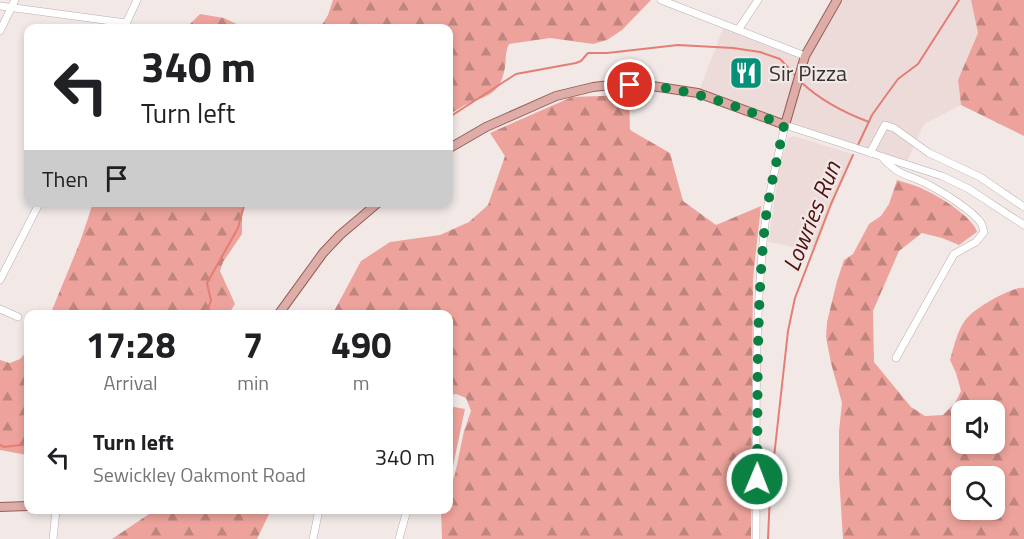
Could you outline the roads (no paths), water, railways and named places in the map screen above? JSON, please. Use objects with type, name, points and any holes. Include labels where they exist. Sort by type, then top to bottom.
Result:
[{"type":"main road","points":[[453,146],[486,127],[556,96],[610,85],[652,86],[698,93],[784,125],[805,56],[837,0]]},
{"type":"main road","points":[[282,310],[323,253],[373,207]]},
{"type":"main road","points":[[0,507],[24,506]]},
{"type":"street","points":[[126,24],[137,0]]},
{"type":"street","points":[[661,0],[805,56]]},
{"type":"street","points":[[738,30],[758,0]]},
{"type":"street","points":[[0,6],[13,3],[115,24]]},
{"type":"street","points":[[0,31],[13,3]]},
{"type":"street","points":[[756,539],[758,351],[762,257],[768,201],[784,125],[942,176],[969,189],[1024,225]]},
{"type":"street","points":[[870,153],[885,125],[894,128],[929,153],[980,177],[1024,207]]},
{"type":"street","points":[[882,157],[891,168],[899,173],[929,184],[959,205],[981,223],[984,232],[976,242],[954,254],[896,358]]},
{"type":"street","points":[[0,280],[37,207]]},
{"type":"street","points":[[0,309],[18,317]]},
{"type":"street","points":[[53,539],[56,514]]},
{"type":"street","points":[[313,539],[318,514]]},
{"type":"street","points":[[399,539],[406,514]]},
{"type":"waterway","name":"Lowries Run","points":[[858,145],[872,115],[898,79],[918,64],[959,0]]},
{"type":"waterway","points":[[453,115],[516,74],[576,63],[588,53],[678,45],[733,48],[760,52],[780,59],[796,76]]},
{"type":"waterway","points":[[801,82],[816,95],[869,122]]},
{"type":"waterway","name":"Lowries Run","points":[[768,539],[770,493],[788,331],[795,298],[831,204],[853,155]]},
{"type":"waterway","points":[[207,310],[211,301],[207,283],[238,228],[244,207]]},
{"type":"waterway","points":[[0,445],[4,447],[24,444]]},
{"type":"place","name":"Sir Pizza","points":[[746,73]]}]
